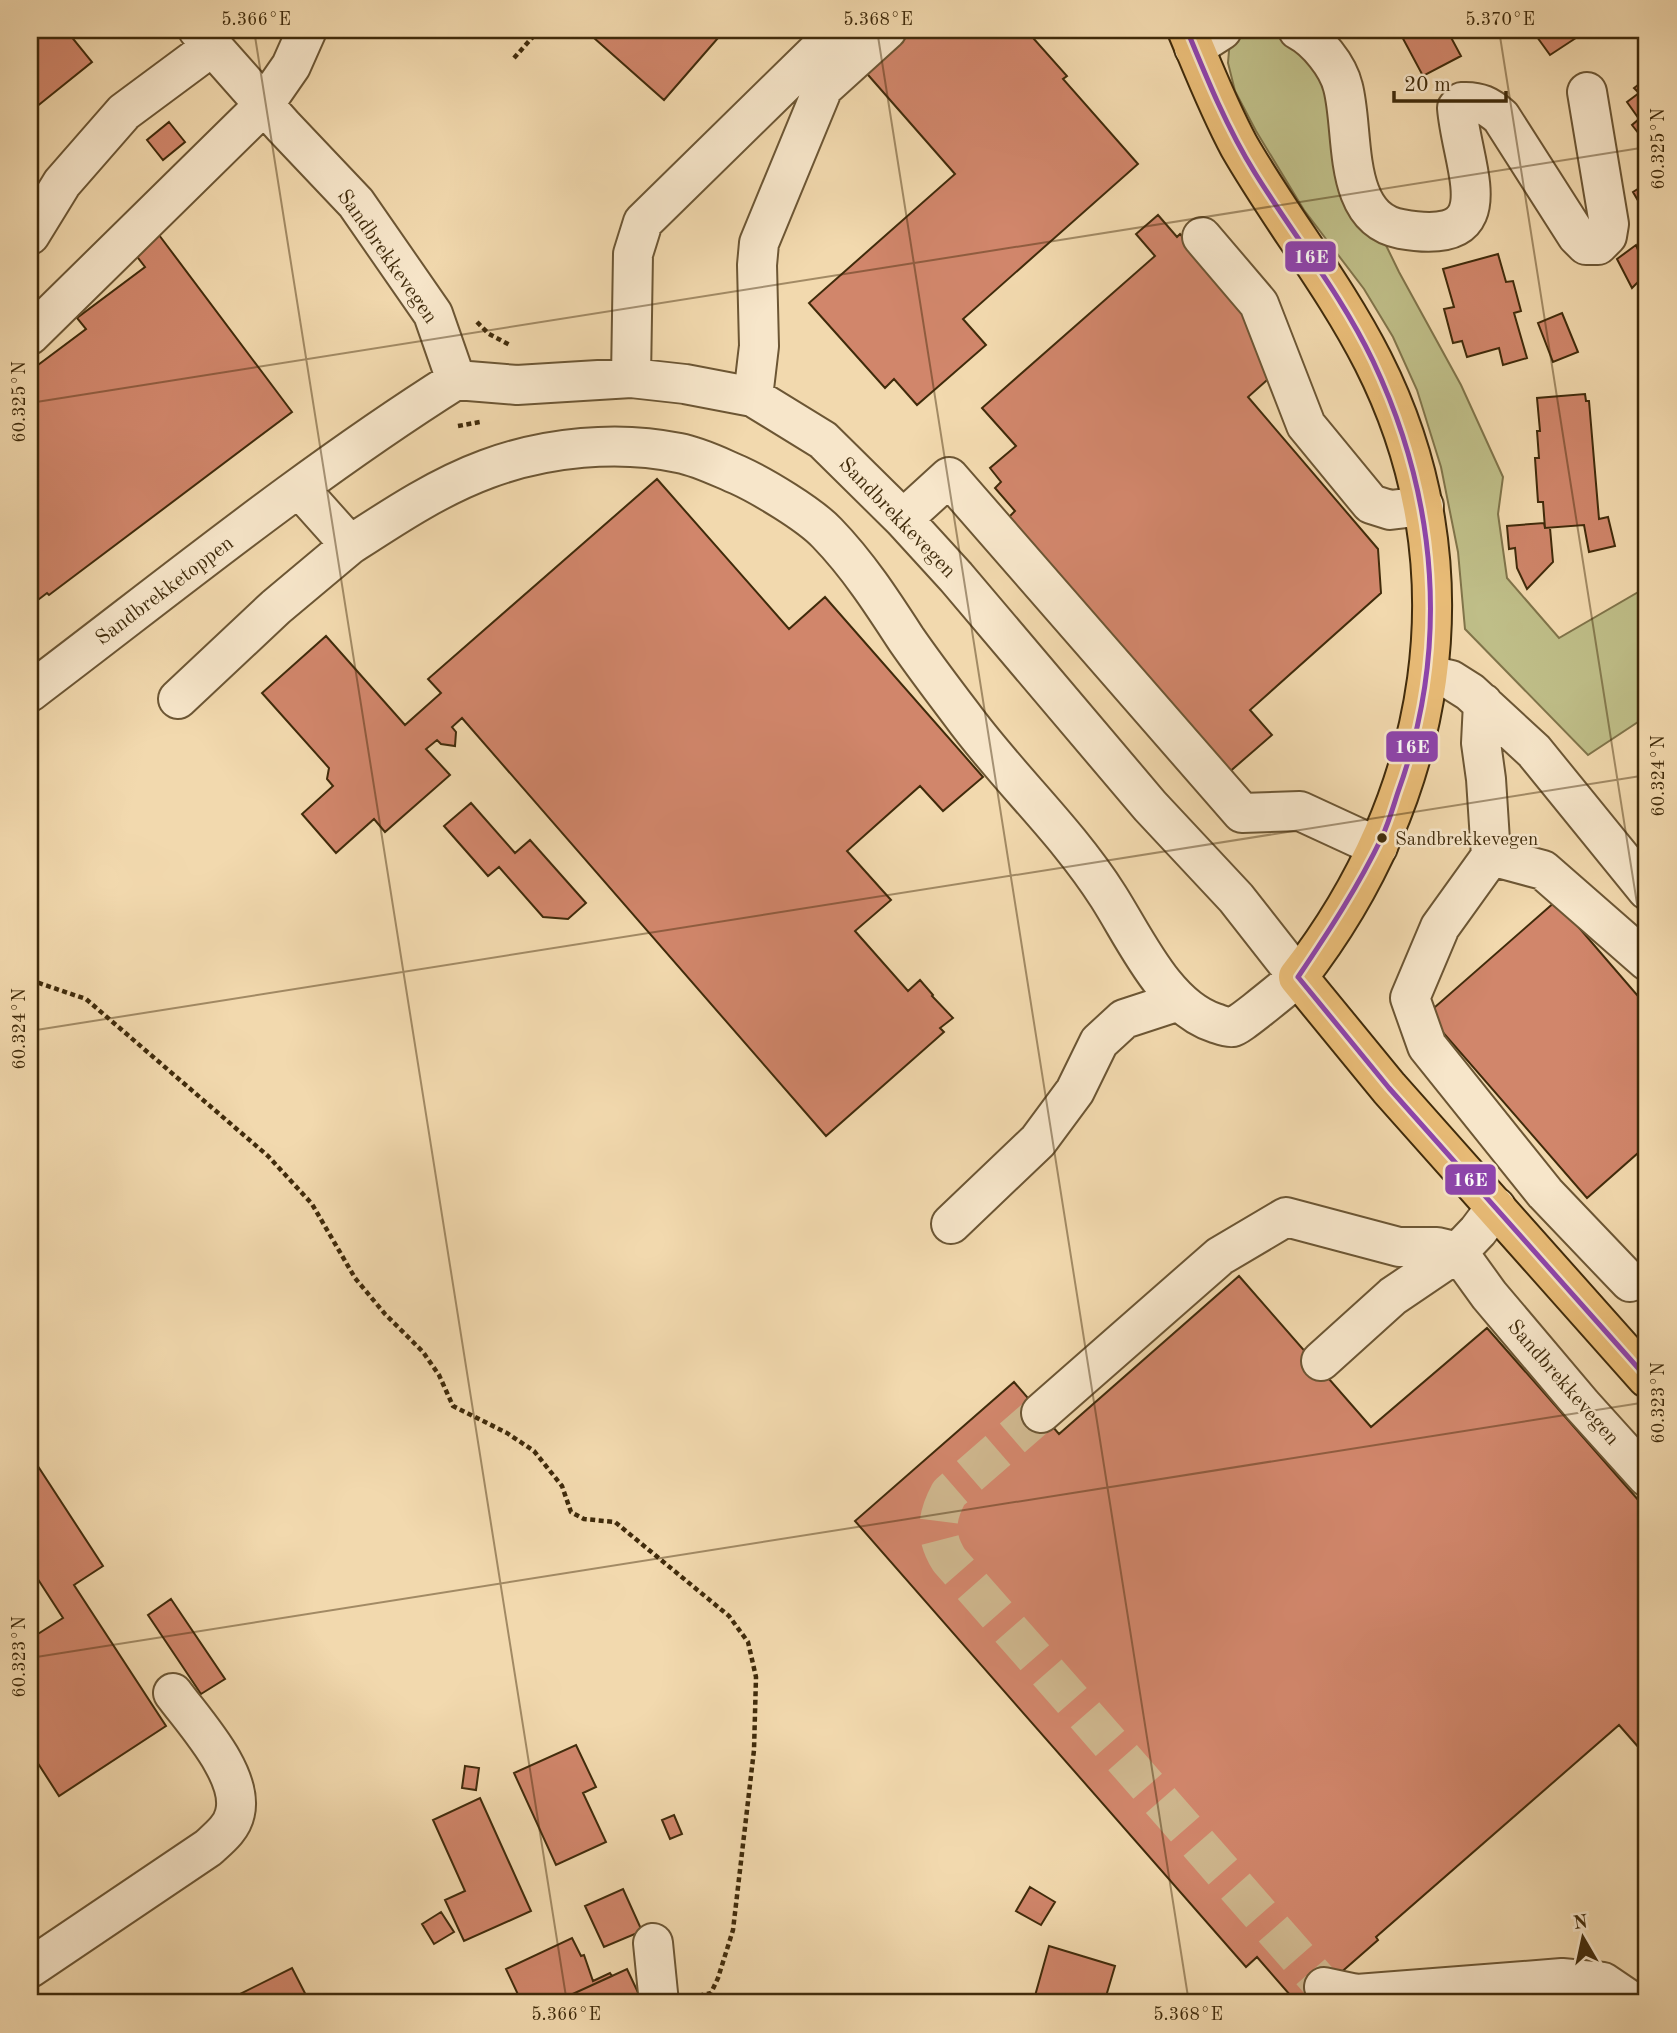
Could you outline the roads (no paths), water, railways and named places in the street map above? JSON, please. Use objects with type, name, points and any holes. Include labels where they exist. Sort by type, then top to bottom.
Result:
[{"type":"main road","points":[[1201,36],[1239,145],[1339,300],[1374,362],[1403,428],[1424,506],[1434,604],[1429,676],[1414,750],[1378,847],[1327,939],[1298,977]]},
{"type":"main road","name":"Sandbrekkevegen","points":[[1298,977],[1389,1088],[1647,1378]]},
{"type":"street","points":[[30,335],[264,105],[291,66],[307,30]]},
{"type":"street","points":[[631,379],[633,254],[643,222],[839,30]]},
{"type":"street","points":[[753,397],[759,346],[759,243],[823,88],[887,30]]},
{"type":"street","points":[[1298,30],[1331,61],[1343,86],[1357,188],[1366,207],[1394,228],[1434,233],[1450,230],[1462,223],[1469,212],[1472,188],[1457,108],[1462,102],[1474,101],[1489,106],[1501,117],[1577,236],[1586,245],[1598,245],[1607,236],[1609,224],[1587,92]]},
{"type":"street","name":"Sandbrekkevegen","points":[[30,235],[62,183],[124,113],[206,38],[264,105],[356,202],[433,314],[456,380],[517,385],[631,379],[685,384],[753,397],[823,440],[903,519],[992,619],[1150,806],[1236,898],[1298,977]]},
{"type":"street","points":[[1202,237],[1259,304],[1306,425],[1371,504],[1390,510],[1424,506]]},
{"type":"street","name":"Sandbrekketoppen","points":[[30,692],[299,488],[395,418],[456,380]]},
{"type":"street","points":[[178,699],[275,607],[350,545],[410,506],[484,470],[551,453],[597,448],[645,448],[681,453],[703,459],[760,485],[825,531],[886,605],[906,639],[973,730],[1081,856],[1150,964],[1179,1001],[1209,1021],[1230,1028],[1239,1026],[1298,977]]},
{"type":"street","points":[[903,519],[949,477],[1242,813],[1300,811],[1378,847]]},
{"type":"street","points":[[299,488],[350,545]]},
{"type":"street","points":[[1429,676],[1451,680],[1483,703],[1534,751],[1647,890]]},
{"type":"street","points":[[1483,703],[1481,743],[1486,779],[1490,856],[1440,927],[1410,998],[1427,1046],[1545,1193],[1630,1282]]},
{"type":"street","points":[[1490,856],[1543,870],[1647,961]]},
{"type":"street","points":[[951,1224],[1038,1141],[1075,1091],[1099,1042],[1124,1019],[1179,1001]]},
{"type":"street","points":[[1321,1362],[1393,1296],[1458,1252],[1496,1207]]},
{"type":"street","points":[[1041,1413],[1220,1256],[1286,1217],[1399,1247],[1437,1247],[1458,1252]]},
{"type":"street","name":"Sandbrekkevegen","points":[[1458,1252],[1489,1295],[1647,1477]]},
{"type":"street","points":[[30,1968],[208,1847],[228,1829],[235,1812],[234,1790],[229,1771],[173,1693]]},
{"type":"street","points":[[653,1943],[671,2001]]},
{"type":"street","points":[[1324,1987],[1357,1994],[1562,1978],[1603,1982],[1634,2003]]},
{"type":"tunnel","points":[[1041,1413],[949,1493],[939,1518],[939,1535],[944,1551],[949,1560],[1324,1987]]},
{"type":"place","name":"Sandbrekkevegen","points":[[1382,838]]}]
